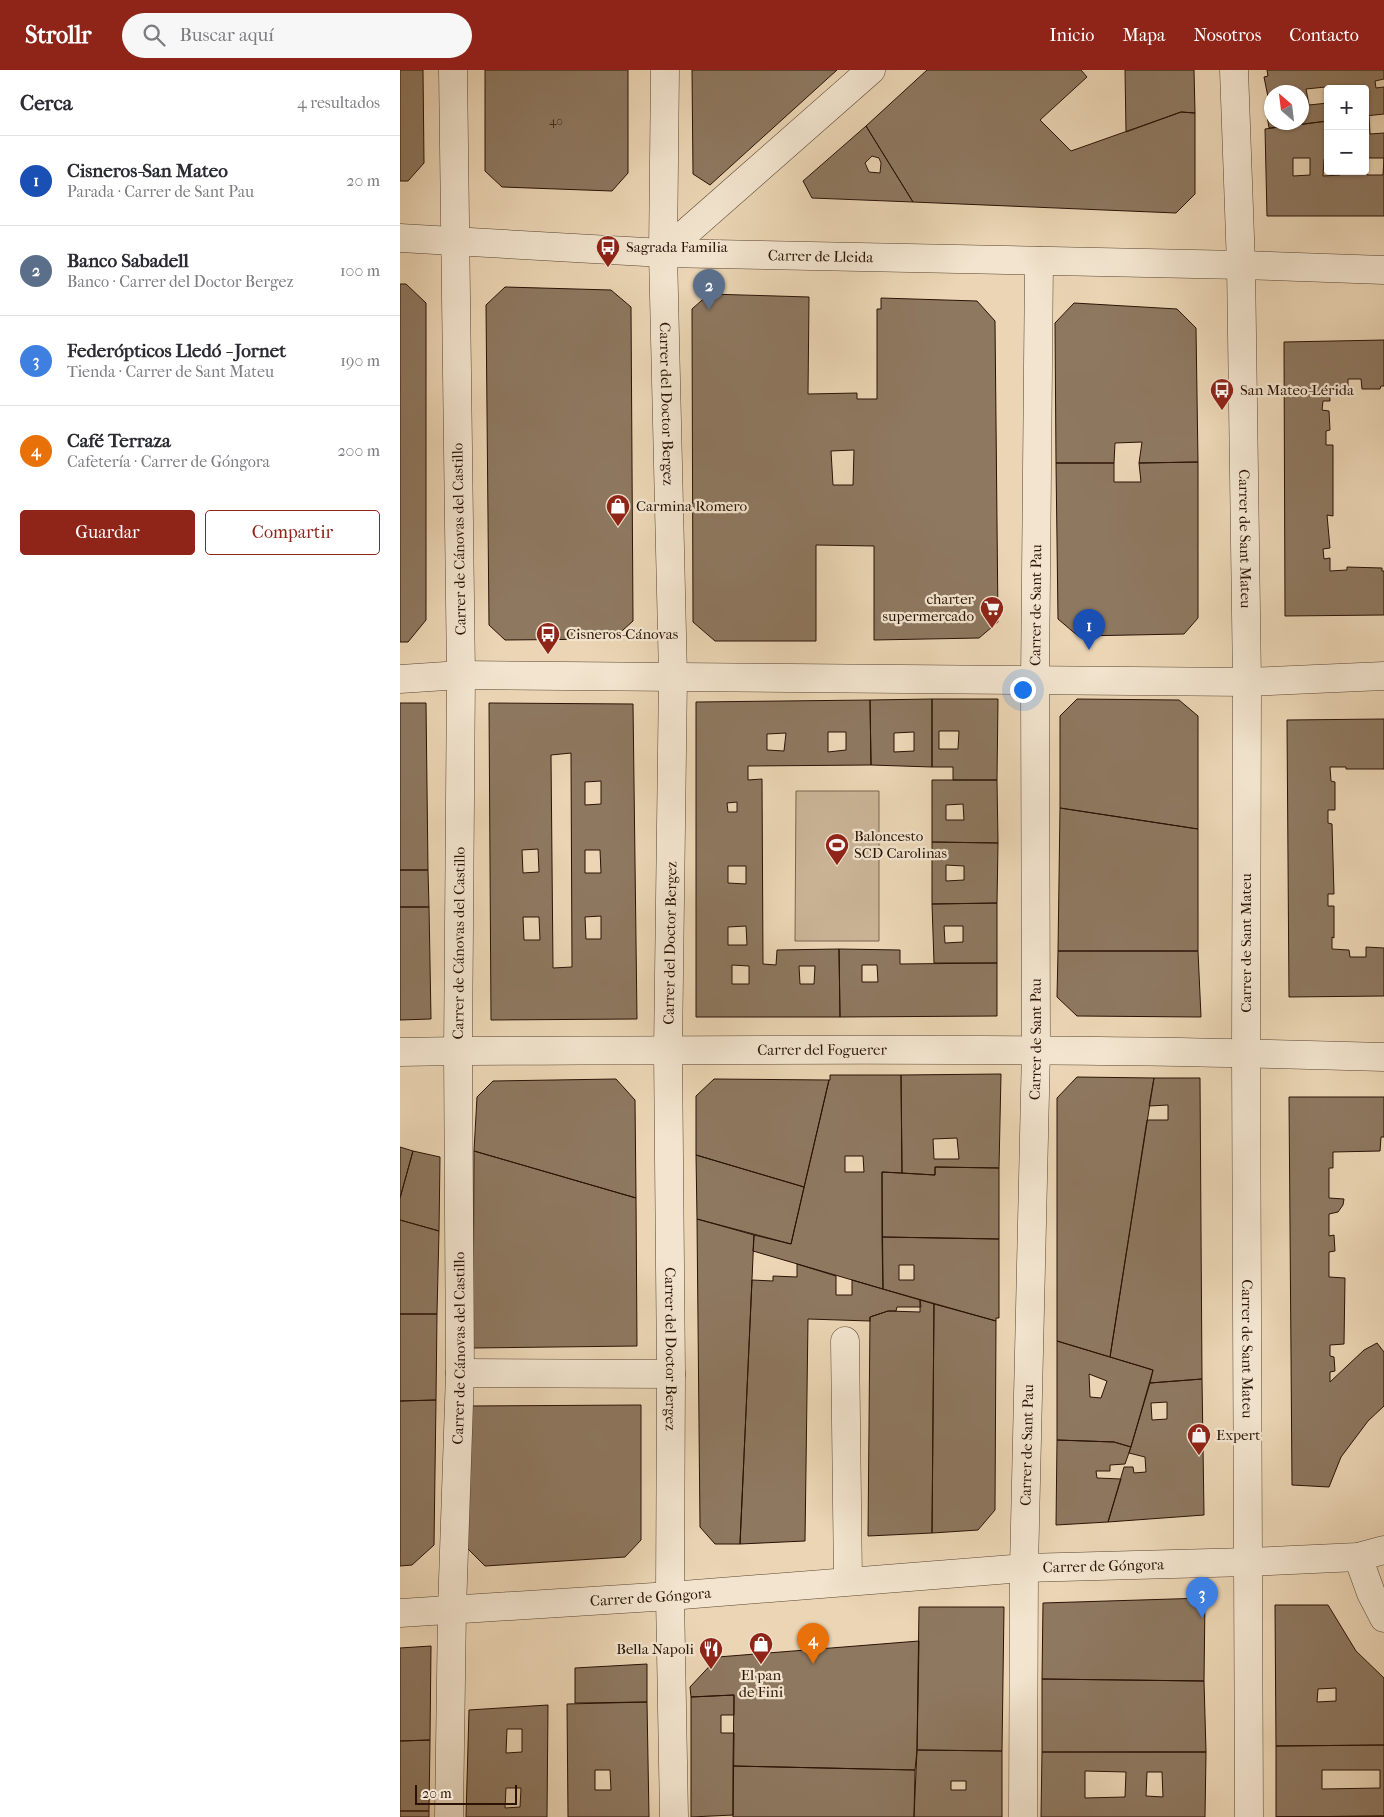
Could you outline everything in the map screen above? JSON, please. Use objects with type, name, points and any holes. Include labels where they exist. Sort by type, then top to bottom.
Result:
[{"type":"street","name":"Carrer de Cánovas del Castillo","points":[[449,1817],[452,1610],[460,1373],[458,1051],[461,675],[453,70]]},
{"type":"street","name":"Carrer del Doctor Bergez","points":[[665,70],[663,253],[673,676],[668,1050],[671,1374],[670,1596],[674,1817]]},
{"type":"street","points":[[663,253],[870,70]]},
{"type":"street","name":"Carrer de Sant Mateu","points":[[1234,70],[1241,265],[1247,682],[1246,1053],[1249,1817]]},
{"type":"street","name":"Carrer de Lleida","points":[[400,238],[663,253],[1241,265],[1384,270]]},
{"type":"street","name":"Carrer de Sant Pau","points":[[1023,1817],[1024,1568],[1036,1050],[1035,680],[1039,261]]},
{"type":"street","points":[[400,679],[461,675],[1247,682],[1384,676]]},
{"type":"street","name":"Carrer del Foguerer","points":[[400,1052],[1036,1050],[1384,1057]]},
{"type":"street","points":[[844,1341],[848,1581]]},
{"type":"street","points":[[460,1373],[671,1374]]},
{"type":"street","name":"Carrer de Góngora","points":[[400,1613],[670,1596],[1024,1568],[1248,1562],[1358,1556],[1384,1550]]},
{"type":"street","points":[[1358,1556],[1371,1593],[1384,1618]]},
{"type":"shaded area","name":"Baloncesto SCD Carolinas","points":[[796,791],[879,791],[879,941],[795,941]]},
{"type":"building","points":[[400,70],[423,70],[424,163],[408,181],[400,181]]},
{"type":"building","points":[[485,70],[628,70],[628,173],[612,191],[502,187],[485,171]]},
{"type":"building","points":[[692,70],[837,70],[710,185],[693,174]]},
{"type":"building","points":[[927,70],[1081,70],[1087,77],[1040,120],[1071,151],[1181,112],[1195,113],[1195,194],[1176,213],[913,202],[866,126]]},
{"type":"building","points":[[1125,70],[1194,70],[1195,113],[1181,112],[1126,132]]},
{"type":"building","points":[[1267,70],[1384,70],[1384,79],[1375,81],[1376,88],[1384,87],[1384,114],[1369,116],[1369,85],[1324,85],[1324,87],[1309,89],[1309,85],[1266,85],[1264,77],[1268,76]]},
{"type":"building","points":[[1324,103],[1324,121],[1309,123],[1309,105]]},
{"type":"building","points":[[1369,116],[1370,134],[1384,133],[1384,158],[1369,158]]},
{"type":"building","points":[[1324,122],[1323,176],[1383,175],[1384,158],[1384,216],[1267,216],[1265,130],[1309,130],[1309,123]],"holes":[[[1293,158],[1310,158],[1310,175],[1293,176]]]},
{"type":"building","points":[[866,126],[913,202],[812,198],[803,181]],"holes":[[[872,156],[879,158],[881,163],[880,173],[869,172],[865,163]]]},
{"type":"building","points":[[400,284],[406,284],[426,303],[426,620],[408,642],[400,642]]},
{"type":"building","points":[[505,287],[611,290],[631,307],[633,621],[613,639],[505,640],[489,625],[486,305]]},
{"type":"building","points":[[709,294],[809,297],[808,394],[857,393],[857,399],[877,399],[877,309],[881,309],[881,298],[977,301],[995,321],[998,622],[979,638],[874,640],[874,546],[816,545],[816,641],[715,641],[693,622],[692,309]],"holes":[[[854,450],[853,485],[833,485],[831,451]]]},
{"type":"building","points":[[1074,303],[1177,309],[1196,328],[1198,462],[1139,463],[1142,442],[1115,443],[1114,463],[1056,463],[1055,323]]},
{"type":"building","points":[[1384,340],[1384,386],[1381,386],[1380,389],[1362,389],[1361,379],[1348,379],[1348,386],[1329,387],[1330,401],[1323,401],[1322,410],[1329,411],[1330,430],[1326,431],[1326,445],[1333,445],[1333,516],[1327,515],[1330,548],[1323,549],[1324,559],[1330,558],[1330,571],[1347,570],[1347,567],[1382,568],[1382,571],[1384,571],[1384,615],[1285,616],[1284,342]]},
{"type":"building","points":[[1198,462],[1198,618],[1184,634],[1078,636],[1058,619],[1056,463],[1114,463],[1114,482],[1141,482],[1139,463]]},
{"type":"building","points":[[932,699],[998,699],[997,780],[953,780],[953,767],[932,767]],"holes":[[[939,731],[959,731],[958,749],[939,749]]]},
{"type":"building","points":[[932,699],[932,767],[871,765],[870,700]],"holes":[[[914,732],[914,751],[894,752],[894,733]]]},
{"type":"building","points":[[1077,699],[1179,700],[1198,716],[1198,829],[1060,808],[1060,716]]},
{"type":"building","points":[[870,700],[871,765],[748,766],[748,780],[762,779],[763,964],[776,965],[777,950],[839,949],[840,1017],[696,1017],[696,702]],"holes":[[[828,732],[846,732],[846,750],[828,752]],[[786,733],[784,751],[767,750],[767,734]],[[737,802],[737,812],[728,812],[727,803]],[[728,866],[746,866],[746,884],[728,883]],[[746,926],[747,945],[728,945],[728,927]],[[732,965],[749,966],[749,984],[732,984]],[[799,966],[815,966],[814,984],[800,984]]]},
{"type":"building","points":[[400,703],[426,703],[428,870],[400,870]]},
{"type":"building","points":[[489,703],[633,704],[637,1019],[491,1020]],"holes":[[[571,753],[572,967],[553,968],[551,755]],[[601,781],[601,804],[585,805],[585,782]],[[538,849],[539,872],[523,873],[522,850]],[[585,850],[600,850],[601,873],[585,873]],[[601,916],[601,939],[586,939],[585,917]],[[523,917],[539,917],[540,940],[524,940]]]},
{"type":"building","points":[[1384,719],[1384,769],[1330,767],[1331,781],[1335,782],[1335,810],[1328,810],[1328,823],[1332,824],[1334,894],[1328,894],[1328,906],[1334,906],[1332,949],[1349,950],[1350,957],[1366,957],[1366,947],[1384,948],[1384,996],[1289,997],[1287,720]]},
{"type":"building","points":[[932,780],[997,780],[998,843],[932,842]],"holes":[[[963,804],[964,820],[946,820],[946,805]]]},
{"type":"building","points":[[1060,808],[1198,829],[1198,951],[1058,951]]},
{"type":"building","points":[[932,842],[998,843],[997,903],[932,904]],"holes":[[[946,865],[964,866],[964,880],[946,881]]]},
{"type":"building","points":[[400,870],[428,870],[429,907],[400,907]]},
{"type":"building","points":[[997,903],[997,963],[934,963],[932,904]],"holes":[[[944,926],[963,926],[963,942],[945,943]]]},
{"type":"building","points":[[400,907],[429,907],[431,1019],[400,1020]]},
{"type":"building","points":[[839,949],[900,950],[900,964],[997,963],[997,1016],[840,1017]],"holes":[[[862,965],[877,965],[878,982],[862,982]]]},
{"type":"building","points":[[1058,951],[1198,951],[1201,1017],[1077,1016],[1057,997]]},
{"type":"building","points":[[1001,1074],[999,1168],[935,1167],[935,1175],[902,1173],[901,1075]],"holes":[[[957,1138],[959,1159],[934,1159],[933,1139]]]},
{"type":"building","points":[[830,1075],[901,1075],[902,1173],[882,1172],[883,1289],[753,1251],[754,1235],[791,1244]],"holes":[[[845,1156],[863,1156],[864,1172],[845,1172]]]},
{"type":"building","points":[[1077,1077],[1154,1078],[1110,1357],[1057,1341],[1057,1098]]},
{"type":"building","points":[[1154,1078],[1200,1078],[1202,1379],[1150,1383],[1153,1370],[1110,1357],[1147,1120],[1168,1120],[1168,1105],[1149,1106]]},
{"type":"building","points":[[616,1079],[635,1100],[636,1198],[474,1151],[477,1097],[493,1081]]},
{"type":"building","points":[[714,1079],[829,1080],[804,1187],[696,1155],[696,1096]]},
{"type":"building","points":[[1289,1097],[1384,1097],[1384,1137],[1381,1137],[1380,1151],[1333,1152],[1333,1168],[1329,1168],[1329,1198],[1344,1199],[1343,1205],[1338,1212],[1329,1214],[1329,1236],[1334,1235],[1335,1251],[1329,1252],[1329,1277],[1345,1278],[1344,1344],[1330,1345],[1330,1356],[1334,1357],[1335,1371],[1330,1372],[1330,1382],[1364,1350],[1377,1343],[1384,1352],[1384,1406],[1368,1421],[1341,1457],[1329,1487],[1292,1485]]},
{"type":"building","points":[[400,1147],[413,1151],[400,1198]]},
{"type":"building","points":[[413,1151],[440,1157],[439,1231],[400,1220],[400,1198]]},
{"type":"building","points":[[474,1151],[636,1198],[637,1346],[473,1348]]},
{"type":"building","points":[[696,1155],[804,1187],[791,1244],[697,1219]]},
{"type":"building","points":[[935,1167],[999,1168],[999,1239],[882,1237],[882,1172],[935,1175]]},
{"type":"building","points":[[697,1219],[754,1235],[740,1544],[715,1544],[700,1527]]},
{"type":"building","points":[[400,1220],[439,1231],[437,1314],[400,1314]]},
{"type":"building","points":[[882,1237],[999,1239],[999,1318],[996,1318],[996,1321],[883,1289]],"holes":[[[899,1265],[914,1265],[914,1280],[899,1280]]]},
{"type":"building","points":[[797,1264],[836,1276],[836,1295],[852,1295],[852,1280],[920,1300],[921,1307],[897,1307],[896,1311],[888,1311],[870,1317],[870,1321],[808,1319],[805,1541],[740,1544],[752,1280],[773,1281],[773,1276],[797,1277]]},
{"type":"building","points":[[920,1300],[934,1304],[932,1533],[868,1536],[870,1317],[888,1311],[920,1312]]},
{"type":"building","points":[[934,1304],[996,1321],[995,1510],[978,1530],[932,1533]]},
{"type":"building","points":[[400,1314],[437,1314],[436,1400],[400,1401]]},
{"type":"building","points":[[1057,1341],[1153,1370],[1131,1447],[1114,1442],[1057,1440]],"holes":[[[1089,1374],[1107,1381],[1101,1398],[1090,1397]]]},
{"type":"building","points":[[1202,1379],[1204,1515],[1108,1522],[1124,1467],[1133,1467],[1134,1473],[1146,1472],[1145,1457],[1129,1453],[1150,1383]],"holes":[[[1167,1402],[1167,1419],[1152,1420],[1151,1403]]]},
{"type":"building","points":[[436,1400],[434,1545],[412,1565],[400,1566],[400,1401]]},
{"type":"building","points":[[641,1405],[641,1540],[625,1557],[485,1566],[467,1548],[468,1406]]},
{"type":"building","points":[[1057,1440],[1114,1442],[1131,1447],[1125,1464],[1110,1465],[1110,1471],[1096,1471],[1097,1478],[1121,1479],[1108,1522],[1056,1525]]},
{"type":"building","points":[[1205,1598],[1204,1681],[1042,1679],[1043,1603]]},
{"type":"building","points":[[1275,1605],[1328,1605],[1356,1651],[1384,1678],[1384,1745],[1276,1746]],"holes":[[[1336,1688],[1336,1701],[1317,1702],[1318,1689]]]},
{"type":"building","points":[[919,1607],[1004,1607],[1002,1751],[917,1750]]},
{"type":"building","points":[[919,1641],[915,1770],[733,1766],[734,1695],[691,1697],[690,1687],[718,1657]]},
{"type":"building","points":[[431,1646],[430,1740],[400,1741],[400,1648]]},
{"type":"building","points":[[647,1664],[647,1702],[575,1703],[575,1668]]},
{"type":"building","points":[[1042,1679],[1204,1681],[1206,1752],[1042,1752]]},
{"type":"building","points":[[734,1695],[734,1715],[721,1715],[721,1733],[734,1733],[733,1815],[691,1817],[691,1697]]},
{"type":"building","points":[[647,1702],[649,1817],[568,1817],[567,1704]],"holes":[[[595,1770],[610,1770],[611,1790],[595,1790]]]},
{"type":"building","points":[[548,1705],[547,1817],[466,1817],[469,1710]],"holes":[[[507,1729],[522,1729],[522,1752],[506,1753]],[[506,1788],[521,1788],[520,1807],[505,1808]]]},
{"type":"building","points":[[430,1740],[429,1811],[400,1811],[400,1741]]},
{"type":"building","points":[[1384,1745],[1384,1816],[1276,1817],[1276,1746]],"holes":[[[1322,1770],[1380,1770],[1380,1788],[1322,1789]]]},
{"type":"building","points":[[917,1750],[1002,1751],[1002,1817],[914,1817]],"holes":[[[951,1781],[966,1781],[966,1790],[951,1790]]]},
{"type":"building","points":[[1042,1752],[1206,1752],[1205,1817],[1041,1817]],"holes":[[[1085,1771],[1126,1772],[1125,1797],[1085,1798]],[[1147,1772],[1162,1772],[1163,1797],[1146,1796]]]},
{"type":"building","points":[[733,1766],[915,1770],[914,1817],[733,1817]]},
{"type":"building","points":[[400,1811],[429,1811],[429,1817],[400,1817]]},
{"type":"building","points":[[1384,1816],[1384,1817],[1276,1817]]},
{"type":"place","name":"Sagrada Familia","points":[[608,268]]},
{"type":"place","name":"Banco Sabadell","points":[[709,310]]},
{"type":"place","name":"San Mateo-Lérida","points":[[1222,411]]},
{"type":"place","name":"Carmina Romero","points":[[618,527]]},
{"type":"place","name":"charter supermercado","points":[[992,629]]},
{"type":"place","name":"Cisneros-San Mateo","points":[[1089,650]]},
{"type":"place","name":"Cisneros-Cánovas","points":[[548,655]]},
{"type":"place","name":"Baloncesto SCD Carolinas","points":[[837,866]]},
{"type":"place","name":"Expert","points":[[1199,1456]]},
{"type":"place","name":"Federópticos Lledó - Jornet","points":[[1202,1618]]},
{"type":"place","name":"Café Terraza","points":[[813,1664]]},
{"type":"place","name":"El pan de Fini","points":[[761,1665]]},
{"type":"place","name":"Bella Napoli","points":[[711,1670]]}]
